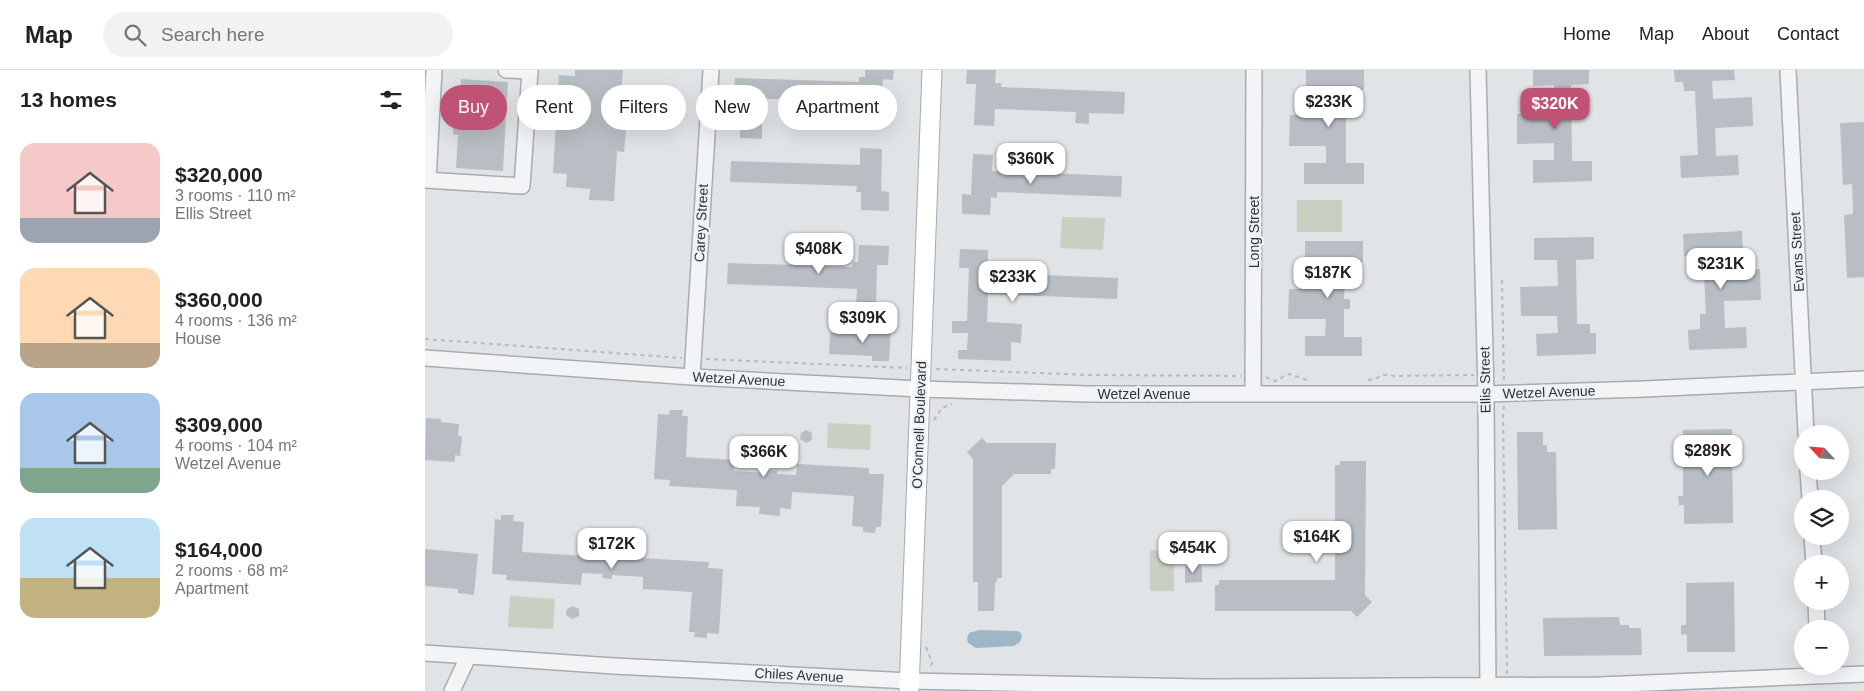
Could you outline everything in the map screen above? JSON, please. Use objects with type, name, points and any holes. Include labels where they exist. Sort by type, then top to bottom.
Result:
[{"type":"main road","name":"O'Connell Boulevard","points":[[910,686],[932,70]]},
{"type":"street","points":[[434,70],[427,180],[522,186],[530,72],[506,70]]},
{"type":"street","name":"Carey Street","points":[[692,377],[711,70]]},
{"type":"street","name":"Long Street","points":[[1253,394],[1254,70]]},
{"type":"street","name":"Ellis Street","points":[[1478,70],[1486,394],[1488,688]]},
{"type":"street","name":"Evans Street","points":[[1788,70],[1805,425]]},
{"type":"street","name":"Wetzel Avenue","points":[[425,358],[692,377],[920,389],[1088,394],[1504,394],[1864,379]]},
{"type":"street","name":"Chiles Avenue","points":[[425,654],[910,686],[929,681],[1202,687],[1488,688],[1599,685],[1794,673]]},
{"type":"street","points":[[452,691],[468,657]]},
{"type":"street","name":"Chiles Avenue","points":[[1849,673],[1864,674]]},
{"type":"street","points":[[994,691],[1017,684]]},
{"type":"path","points":[[1502,280],[1507,686]]},
{"type":"path","points":[[425,339],[693,359],[1089,375],[1264,376],[1275,381],[1289,374],[1311,381]]},
{"type":"path","points":[[1362,381],[1378,379],[1387,373],[1394,376],[1485,375]]},
{"type":"path","points":[[933,421],[945,405],[958,402]]},
{"type":"path","points":[[925,644],[932,663],[929,681]]},
{"type":"shaded area","points":[[1297,200],[1342,200],[1342,232],[1297,232]]},
{"type":"shaded area","points":[[1062,217],[1105,218],[1103,250],[1060,248]]},
{"type":"shaded area","points":[[828,423],[871,425],[870,450],[827,448]]},
{"type":"shaded area","points":[[1150,550],[1174,550],[1174,591],[1150,591]]},
{"type":"shaded area","points":[[510,596],[555,599],[553,629],[508,627]]},
{"type":"water","points":[[979,630],[1017,631],[1022,636],[1020,642],[1014,646],[976,648],[968,643],[967,638],[969,633]]},
{"type":"building","points":[[575,70],[623,70],[622,85],[601,85],[601,130],[626,130],[624,152],[617,151],[614,201],[589,200],[590,189],[566,187],[567,174],[553,173],[556,130],[591,130],[591,85],[558,85],[559,75],[575,76]]},
{"type":"building","points":[[865,70],[894,70],[893,80],[883,79],[883,85],[778,85],[778,99],[768,99],[768,85],[735,85],[735,78],[859,82],[859,77],[865,77]]},
{"type":"building","points":[[967,70],[996,70],[995,83],[1001,83],[1001,87],[1125,92],[1124,114],[1089,113],[1089,124],[1075,123],[1076,112],[995,109],[994,126],[974,125],[976,84],[966,84]]},
{"type":"building","points":[[1306,70],[1364,70],[1364,90],[1352,90],[1352,104],[1346,104],[1346,163],[1364,163],[1364,184],[1304,184],[1304,163],[1326,163],[1326,146],[1289,146],[1290,115],[1327,115],[1327,89],[1306,89]]},
{"type":"building","points":[[1533,70],[1589,70],[1589,84],[1571,85],[1572,161],[1592,161],[1592,181],[1533,183],[1533,160],[1554,160],[1554,143],[1517,144],[1517,114],[1555,113],[1554,85],[1533,86]]},
{"type":"building","points":[[1674,70],[1734,70],[1735,80],[1712,81],[1713,99],[1752,97],[1753,126],[1715,128],[1716,156],[1738,155],[1739,175],[1681,178],[1680,156],[1698,155],[1695,91],[1684,91],[1683,82],[1675,82]]},
{"type":"building","points":[[461,79],[508,82],[507,100],[507,85],[461,85]]},
{"type":"building","points":[[1864,122],[1864,277],[1847,278],[1844,215],[1853,214],[1852,184],[1843,185],[1840,123]]},
{"type":"building","points":[[453,130],[505,130],[503,171],[456,168],[458,135],[453,134]]},
{"type":"building","points":[[740,130],[762,130],[762,139],[740,138]]},
{"type":"building","points":[[860,148],[882,149],[881,191],[889,192],[889,211],[861,210],[861,192],[856,192],[857,186],[730,182],[731,161],[860,165]]},
{"type":"building","points":[[973,154],[993,155],[992,171],[1122,176],[1121,197],[997,192],[997,198],[991,197],[990,215],[962,214],[962,194],[971,195]]},
{"type":"building","points":[[1742,231],[1743,252],[1722,253],[1722,271],[1760,269],[1761,300],[1724,301],[1725,328],[1746,327],[1747,348],[1689,350],[1688,330],[1700,329],[1700,314],[1706,314],[1703,255],[1684,256],[1683,234]]},
{"type":"building","points":[[1594,237],[1594,259],[1576,260],[1577,324],[1590,324],[1590,333],[1596,333],[1596,354],[1537,356],[1536,334],[1558,333],[1557,316],[1521,316],[1520,287],[1558,286],[1557,260],[1534,260],[1534,238]]},
{"type":"building","points":[[1305,241],[1363,241],[1363,262],[1351,262],[1351,271],[1345,271],[1344,299],[1350,299],[1350,309],[1344,309],[1344,337],[1362,337],[1362,356],[1305,356],[1305,336],[1325,336],[1326,319],[1288,319],[1289,289],[1326,289],[1326,261],[1305,261]]},
{"type":"building","points":[[859,245],[889,246],[888,265],[877,265],[876,306],[856,306],[857,289],[727,284],[728,263],[852,267],[853,262],[858,262]]},
{"type":"building","points":[[960,249],[988,250],[988,268],[994,268],[994,273],[1118,278],[1117,299],[988,294],[987,322],[1022,324],[1021,343],[1011,342],[1011,361],[958,359],[958,350],[967,350],[968,333],[952,333],[952,321],[967,321],[969,268],[959,268]]},
{"type":"building","points":[[873,328],[891,328],[889,361],[872,361],[872,356],[829,354],[830,333],[873,334]]},
{"type":"building","points":[[670,410],[683,410],[682,416],[688,416],[686,457],[734,460],[734,471],[767,473],[767,470],[777,471],[777,474],[796,475],[797,464],[869,468],[869,474],[884,474],[881,527],[876,527],[875,533],[863,532],[863,527],[852,526],[854,496],[792,492],[791,509],[780,508],[780,516],[759,514],[760,507],[736,506],[737,490],[669,486],[670,480],[654,479],[658,414],[669,415]]},
{"type":"building","points":[[426,418],[441,419],[441,422],[459,424],[458,436],[462,436],[460,456],[455,455],[455,462],[425,460]]},
{"type":"building","points":[[1732,429],[1733,523],[1684,524],[1684,505],[1679,505],[1678,496],[1683,496],[1683,430]]},
{"type":"building","points":[[806,430],[812,433],[812,440],[806,443],[800,439],[801,433]]},
{"type":"building","points":[[1517,432],[1543,432],[1543,445],[1547,445],[1547,452],[1556,452],[1557,529],[1518,530]]},
{"type":"building","points":[[982,438],[987,443],[1056,443],[1055,469],[1051,469],[1051,474],[1014,474],[1002,486],[1002,578],[997,578],[997,582],[995,582],[994,611],[978,611],[978,582],[973,582],[973,459],[967,452]]},
{"type":"building","points":[[1340,461],[1366,461],[1365,595],[1372,602],[1357,617],[1351,611],[1215,611],[1215,585],[1219,585],[1219,580],[1335,580],[1335,465],[1340,465]]},
{"type":"building","points":[[501,515],[514,515],[513,521],[524,522],[522,552],[586,556],[587,540],[598,540],[598,533],[619,534],[619,541],[642,543],[641,558],[709,562],[708,568],[723,569],[719,634],[707,633],[707,638],[694,637],[695,632],[689,632],[692,592],[643,589],[643,577],[612,575],[612,579],[602,578],[603,574],[582,573],[581,585],[506,580],[507,575],[492,574],[495,519],[501,520]]},
{"type":"building","points":[[425,549],[478,554],[474,595],[458,593],[458,589],[425,586]]},
{"type":"building","points":[[1185,566],[1202,566],[1202,582],[1185,583]]},
{"type":"building","points":[[1734,582],[1735,652],[1687,652],[1687,634],[1681,635],[1681,625],[1686,625],[1686,583]]},
{"type":"building","points":[[573,606],[579,609],[579,616],[572,619],[566,615],[567,609]]},
{"type":"building","points":[[1619,617],[1620,625],[1629,625],[1629,628],[1641,628],[1642,655],[1544,656],[1543,618]]}]
